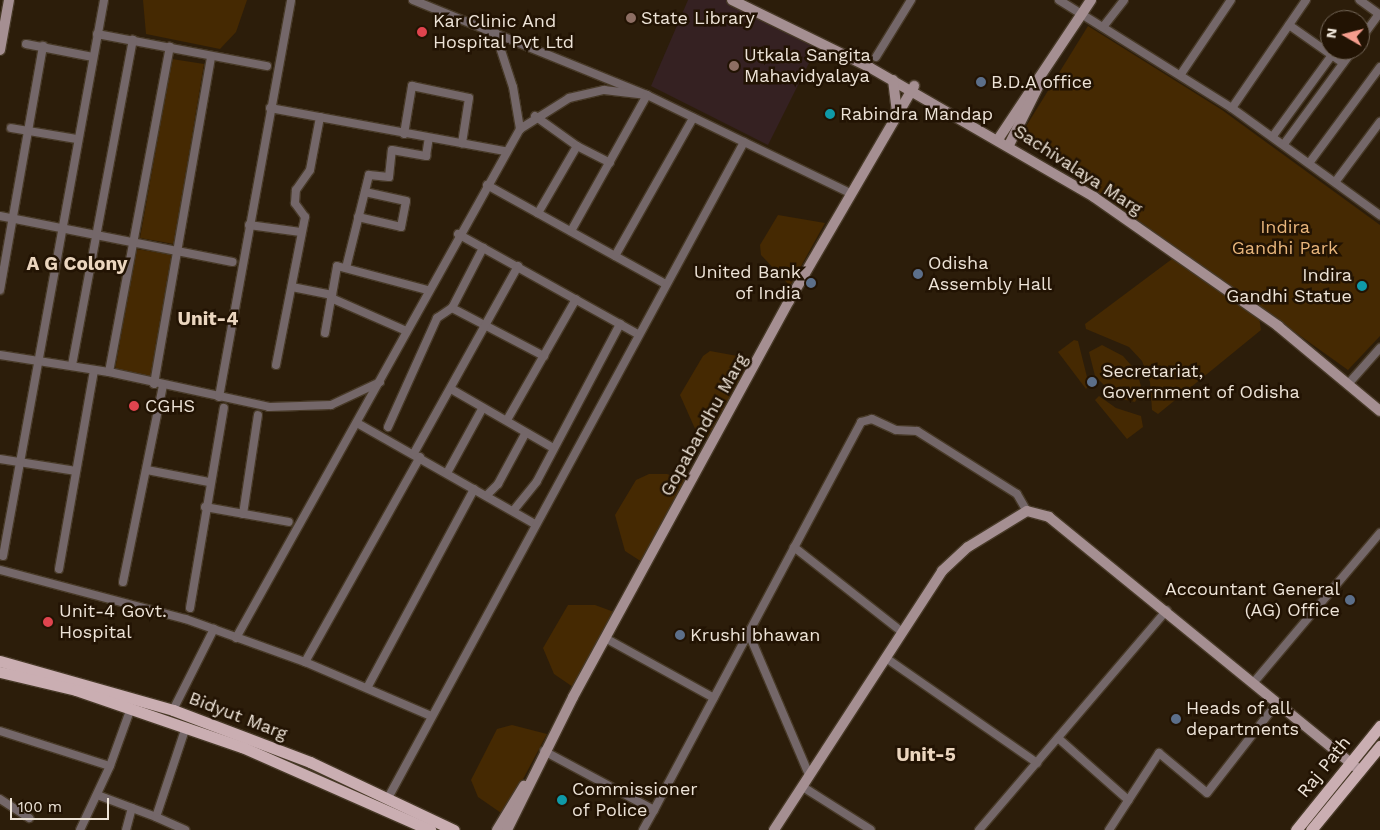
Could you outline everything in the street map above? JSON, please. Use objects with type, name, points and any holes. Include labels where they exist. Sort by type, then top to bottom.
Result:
[{"type":"main road","name":"Bidyut Marg","points":[[0,662],[173,710],[310,762],[454,830]]},
{"type":"main road","name":"Bidyut Marg","points":[[0,672],[131,708],[186,727],[305,774],[430,830]]},
{"type":"main road","name":"Raj Path","points":[[1296,830],[1349,761],[1380,726]]},
{"type":"main road","name":"Raj Path","points":[[1311,830],[1380,746]]},
{"type":"main road","points":[[305,774],[310,762]]},
{"type":"street","points":[[0,50],[9,0]]},
{"type":"street","points":[[3,556],[18,461],[38,360],[61,224],[104,0]]},
{"type":"street","points":[[219,397],[290,0]]},
{"type":"street","points":[[413,0],[438,4],[647,95],[850,193]]},
{"type":"street","name":"Sachivalaya Marg","points":[[732,0],[893,80],[913,88],[929,100],[1000,135]]},
{"type":"street","name":"Sachivalaya Marg","points":[[746,0],[1000,135],[1099,201],[1270,320],[1380,404]]},
{"type":"street","points":[[876,57],[911,0]]},
{"type":"street","points":[[1059,0],[1182,74],[1310,162],[1380,215]]},
{"type":"street","points":[[1000,135],[1041,80],[1091,0]]},
{"type":"street","points":[[1103,27],[1124,0]]},
{"type":"street","points":[[1182,74],[1231,0]]},
{"type":"street","points":[[1232,108],[1306,0]]},
{"type":"street","points":[[1360,0],[1380,13],[1370,26]]},
{"type":"street","points":[[1289,25],[1320,47]]},
{"type":"street","points":[[494,29],[513,87],[520,129]]},
{"type":"street","points":[[98,34],[170,47],[211,57],[267,66]]},
{"type":"street","points":[[72,366],[133,40]]},
{"type":"street","points":[[26,44],[92,57]]},
{"type":"street","points":[[0,290],[43,46]]},
{"type":"street","points":[[109,372],[170,47]]},
{"type":"street","points":[[154,384],[211,57]]},
{"type":"street","points":[[1273,136],[1328,60]]},
{"type":"street","points":[[1339,60],[1343,63]]},
{"type":"street","points":[[1284,144],[1345,60]]},
{"type":"street","points":[[1310,162],[1380,67]]},
{"type":"street","points":[[893,80],[897,115]]},
{"type":"street","points":[[1010,142],[1039,93],[1041,80]]},
{"type":"street","points":[[404,134],[412,86],[470,98],[462,143]]},
{"type":"street","name":"Gopabandhu Marg","points":[[506,830],[528,782],[605,638],[850,193],[913,88]]},
{"type":"street","points":[[236,638],[358,423],[458,234],[505,151],[520,129],[535,116],[569,98],[604,90],[647,95]]},
{"type":"street","points":[[571,231],[647,95]]},
{"type":"street","points":[[897,115],[914,102],[929,100]]},
{"type":"street","points":[[270,108],[505,151]]},
{"type":"street","points":[[535,116],[578,146],[610,163]]},
{"type":"street","points":[[276,365],[305,217],[295,203],[296,190],[310,170],[320,118]]},
{"type":"street","points":[[615,256],[693,118]]},
{"type":"street","points":[[1336,181],[1380,122]]},
{"type":"street","points":[[11,128],[77,139]]},
{"type":"street","points":[[346,268],[369,175],[389,177],[392,150],[426,156],[429,138]]},
{"type":"street","points":[[388,798],[636,333],[744,142]]},
{"type":"street","points":[[538,213],[578,146]]},
{"type":"street","points":[[487,185],[664,283]]},
{"type":"street","points":[[358,217],[401,227],[406,201],[364,192]]},
{"type":"street","points":[[0,216],[61,224],[97,238],[232,262]]},
{"type":"street","points":[[249,225],[301,232]]},
{"type":"street","points":[[458,234],[636,333]]},
{"type":"street","points":[[388,427],[437,318],[452,308],[483,248]]},
{"type":"street","points":[[325,333],[337,266],[427,290]]},
{"type":"street","points":[[305,662],[417,455],[484,324],[518,266]]},
{"type":"street","points":[[292,287],[332,297],[406,331]]},
{"type":"street","points":[[507,420],[576,299]]},
{"type":"street","points":[[452,308],[544,356]]},
{"type":"street","points":[[512,511],[521,496],[527,498],[620,324]]},
{"type":"street","points":[[1350,381],[1380,348]]},
{"type":"street","points":[[0,354],[109,372],[154,384],[219,397],[299,409],[331,405],[380,382]]},
{"type":"street","points":[[59,569],[94,370]]},
{"type":"street","name":"Sachivalaya Marg","points":[[1350,381],[1380,411]]},
{"type":"street","points":[[123,582],[163,386]]},
{"type":"street","points":[[451,389],[482,409],[507,420],[526,434],[553,448]]},
{"type":"street","points":[[190,608],[209,482],[224,408]]},
{"type":"street","points":[[447,473],[482,409]]},
{"type":"street","points":[[243,514],[258,414]]},
{"type":"street","points":[[647,829],[654,810],[861,422],[872,419],[896,430],[917,431],[1017,494],[1026,511],[1049,517],[1167,610],[1359,770]]},
{"type":"street","points":[[358,423],[535,524]]},
{"type":"street","points":[[486,496],[498,484],[526,434]]},
{"type":"street","points":[[0,459],[76,471]]},
{"type":"street","points":[[147,470],[209,482]]},
{"type":"street","points":[[367,688],[474,489]]},
{"type":"street","points":[[205,507],[289,522]]},
{"type":"street","points":[[774,830],[902,632],[951,561],[1026,511]]},
{"type":"street","points":[[1254,682],[1380,533]]},
{"type":"street","points":[[794,547],[902,632]]},
{"type":"street","points":[[0,570],[121,598],[214,629],[305,662],[431,716]]},
{"type":"street","points":[[979,830],[1167,610]]},
{"type":"street","points":[[173,710],[214,629]]},
{"type":"street","points":[[749,634],[810,776]]},
{"type":"street","points":[[605,638],[714,698]]},
{"type":"street","points":[[886,658],[1037,763]]},
{"type":"street","points":[[1109,830],[1159,753],[1207,793],[1277,702]]},
{"type":"street","points":[[80,830],[100,796],[131,708]]},
{"type":"street","points":[[156,817],[186,727]]},
{"type":"street","points":[[0,731],[110,766]]},
{"type":"street","points":[[1058,738],[1128,800]]},
{"type":"street","points":[[544,751],[654,810]]},
{"type":"street","name":"Gopabandhu Marg","points":[[497,830],[528,782]]},
{"type":"street","points":[[803,787],[871,830]]},
{"type":"street","points":[[100,796],[185,830]]},
{"type":"street","points":[[0,799],[29,818]]},
{"type":"street","points":[[126,830],[132,808]]},
{"type":"shaded area","name":"Utkala Sangita Mahavidyalaya","points":[[688,0],[727,0],[818,45],[768,145],[651,86]]},
{"type":"green space","points":[[143,0],[247,0],[236,32],[220,49],[146,34]]},
{"type":"green space","name":"Indira Gandhi Park","points":[[1088,26],[1222,110],[1380,225],[1380,336],[1348,370],[1020,136]]},
{"type":"green space","points":[[172,59],[204,64],[174,244],[140,238]]},
{"type":"green space","points":[[778,215],[825,223],[790,286],[761,255],[760,245]]},
{"type":"green space","points":[[136,249],[175,255],[154,378],[115,370]]},
{"type":"green space","points":[[1172,259],[1259,317],[1261,330],[1158,414],[1152,410],[1150,382],[1142,361],[1129,347],[1086,329],[1085,324]]},
{"type":"green space","points":[[1074,340],[1078,341],[1089,385],[1086,389],[1058,352]]},
{"type":"green space","points":[[1102,345],[1123,356],[1137,372],[1142,390],[1135,402],[1117,398],[1095,376],[1089,352]]},
{"type":"green space","points":[[710,351],[754,359],[710,439],[696,431],[680,395],[703,356]]},
{"type":"green space","points":[[1099,396],[1116,408],[1141,416],[1143,427],[1127,439],[1095,400]]},
{"type":"green space","points":[[649,474],[667,474],[685,480],[642,562],[625,551],[615,515],[636,480]]},
{"type":"green space","points":[[568,605],[595,605],[614,612],[573,687],[554,674],[543,648]]},
{"type":"green space","points":[[512,725],[547,734],[504,815],[478,797],[471,780],[497,729]]},
{"type":"place","name":"State Library","points":[[631,18]]},
{"type":"place","name":"Kar Clinic And Hospital Pvt Ltd","points":[[422,32]]},
{"type":"place","name":"Utkala Sangita Mahavidyalaya","points":[[734,66]]},
{"type":"place","name":"B.D.A office","points":[[981,82]]},
{"type":"place","name":"Rabindra Mandap","points":[[830,114]]},
{"type":"place","name":"Odisha Assembly Hall","points":[[918,274]]},
{"type":"place","name":"United Bank of India","points":[[811,283]]},
{"type":"place","name":"Indira Gandhi Statue","points":[[1362,286]]},
{"type":"place","name":"Secretariat, Government of Odisha","points":[[1092,382]]},
{"type":"place","name":"CGHS","points":[[134,406]]},
{"type":"place","name":"Accountant General (AG) Office","points":[[1350,600]]},
{"type":"place","name":"Unit-4 Govt. Hospital","points":[[48,622]]},
{"type":"place","name":"Krushi bhawan","points":[[680,635]]},
{"type":"place","name":"Heads of all departments","points":[[1176,719]]},
{"type":"place","name":"Commissioner of Police","points":[[562,800]]},
{"type":"district","name":"A G Colony","points":[[77,264]]},
{"type":"district","name":"Unit-4","points":[[208,319]]},
{"type":"district","name":"Unit-5","points":[[926,755]]}]
